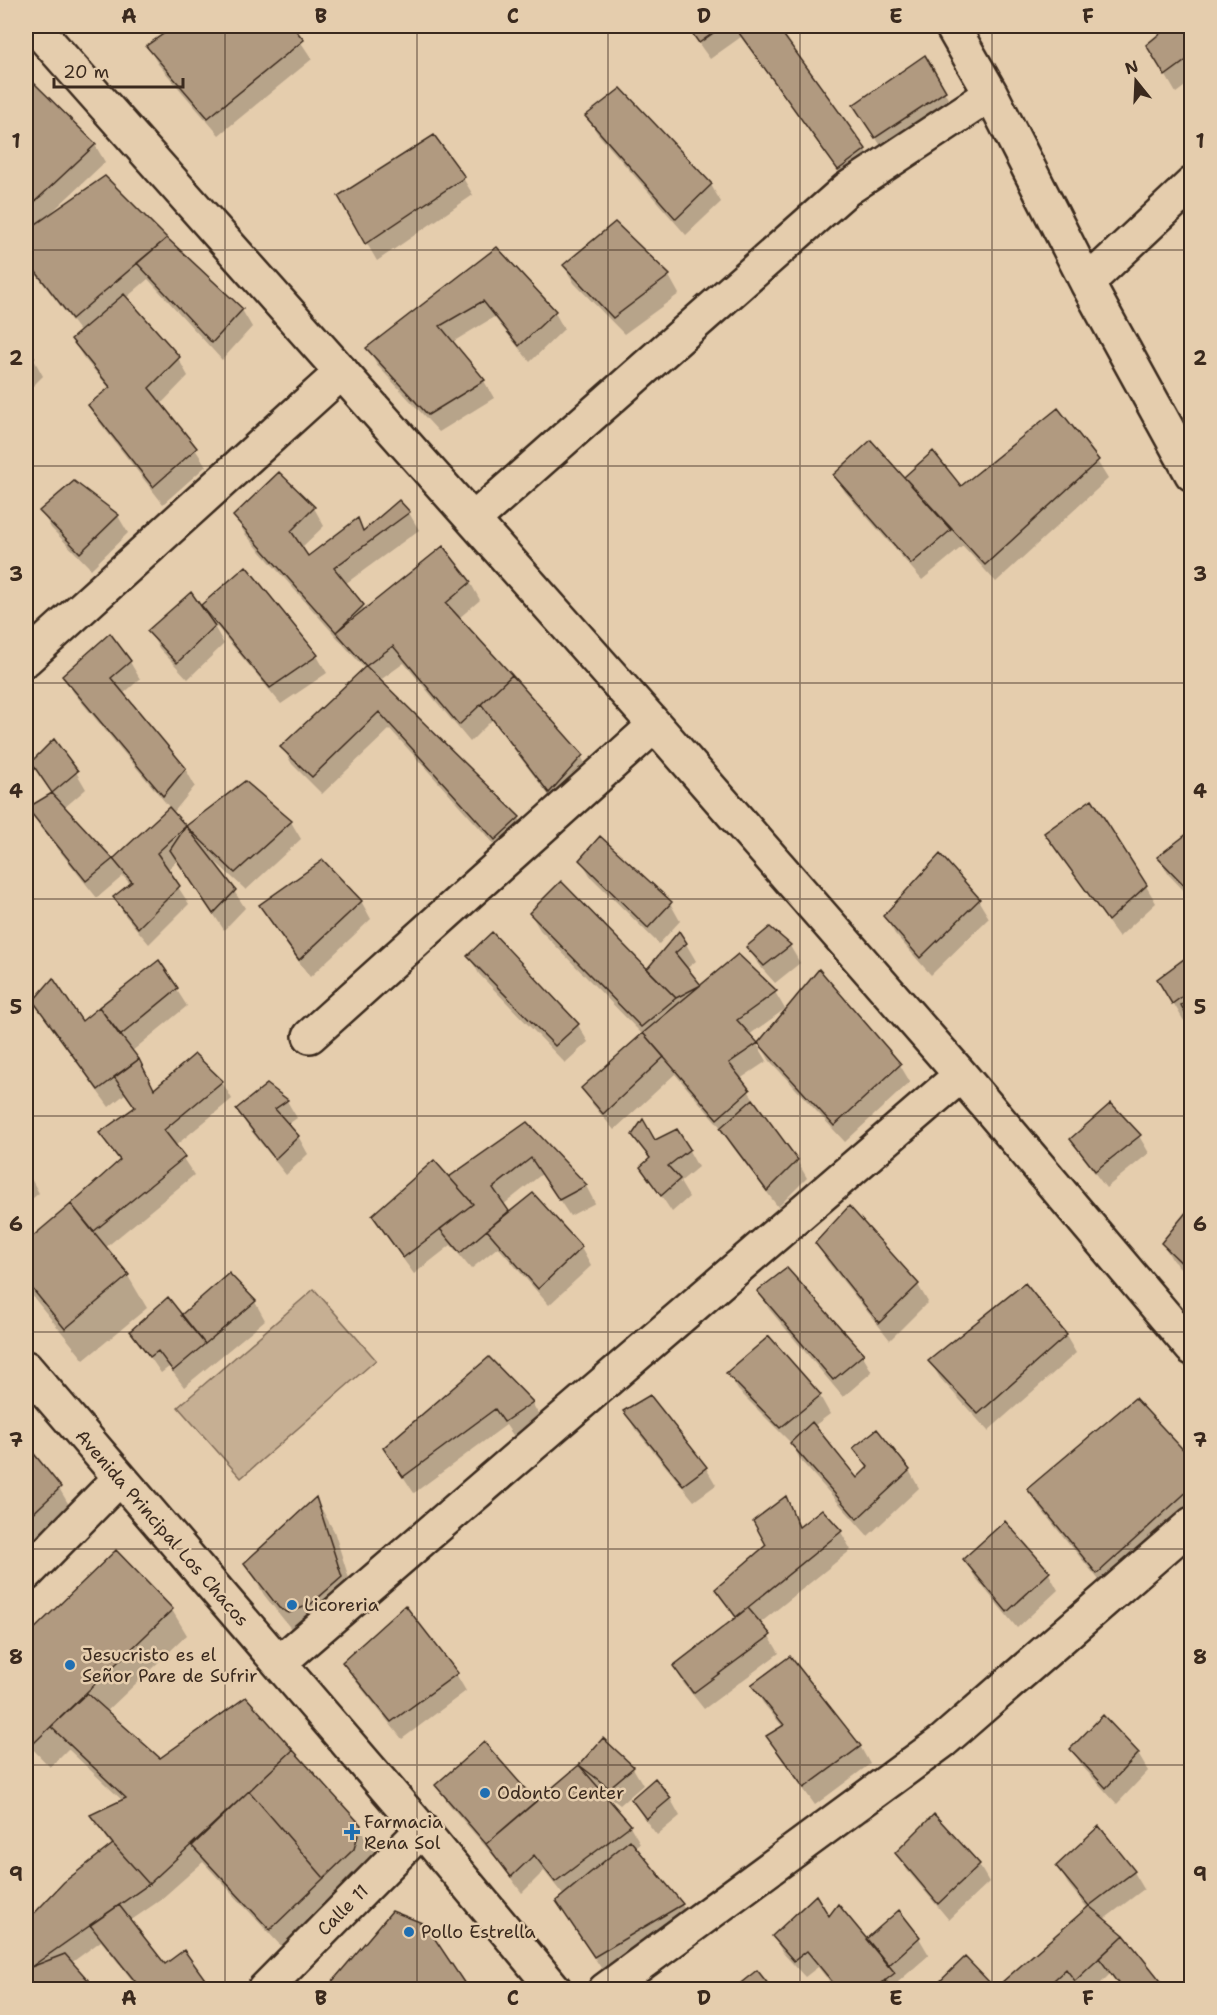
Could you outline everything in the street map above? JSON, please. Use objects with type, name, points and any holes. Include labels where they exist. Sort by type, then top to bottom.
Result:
[{"type":"street","points":[[952,26],[991,94],[1087,283],[1191,474]]},
{"type":"street","points":[[34,29],[655,725],[961,1075],[1191,1348]]},
{"type":"street","points":[[473,520],[848,189],[991,94]]},
{"type":"street","points":[[1087,283],[1191,183]]},
{"type":"street","points":[[26,659],[342,372]]},
{"type":"street","points":[[310,1036],[655,725]]},
{"type":"street","points":[[279,1663],[961,1075]]},
{"type":"street","name":"Avenida Principal Los Chacos","points":[[26,1368],[422,1830],[555,1989]]},
{"type":"street","points":[[26,1574],[119,1479]]},
{"type":"street","points":[[605,1989],[943,1741],[1191,1524]]},
{"type":"street","name":"Calle 11","points":[[264,1989],[422,1830]]},
{"type":"shaded area","points":[[314,1289],[376,1360],[241,1478],[178,1407]]},
{"type":"building","points":[[175,26],[292,26],[304,40],[208,118],[146,46]]},
{"type":"building","points":[[687,26],[723,26],[699,43]]},
{"type":"building","points":[[734,26],[777,26],[866,149],[838,170]]},
{"type":"building","points":[[1169,26],[1192,26],[1192,56],[1165,76],[1146,45]]},
{"type":"building","points":[[925,55],[946,91],[875,138],[853,105]]},
{"type":"building","points":[[34,83],[96,144],[26,210],[26,89]]},
{"type":"building","points":[[621,88],[712,184],[676,219],[585,116]]},
{"type":"building","points":[[434,135],[465,177],[365,244],[338,196]]},
{"type":"building","points":[[105,176],[167,238],[72,319],[26,259],[26,231]]},
{"type":"building","points":[[615,222],[670,275],[613,318],[563,265]]},
{"type":"building","points":[[167,238],[243,309],[212,343],[137,263]]},
{"type":"building","points":[[497,247],[556,311],[519,346],[483,301],[440,326],[485,380],[428,415],[366,348]]},
{"type":"building","points":[[124,294],[180,357],[149,388],[197,448],[153,487],[88,405],[110,387],[71,339]]},
{"type":"building","points":[[26,349],[34,357],[26,366]]},
{"type":"building","points":[[1058,408],[1099,460],[985,565],[904,477],[933,451],[961,486]]},
{"type":"building","points":[[871,440],[951,530],[911,564],[833,475]]},
{"type":"building","points":[[279,472],[315,507],[291,531],[308,556],[358,518],[363,531],[399,500],[410,512],[334,568],[364,605],[336,632],[233,516]]},
{"type":"building","points":[[74,481],[119,515],[80,553],[39,511]]},
{"type":"building","points":[[443,546],[471,582],[446,603],[512,675],[459,725],[393,646],[366,666],[336,632]]},
{"type":"building","points":[[246,566],[318,655],[270,688],[201,605]]},
{"type":"building","points":[[191,592],[215,626],[177,663],[147,631]]},
{"type":"building","points":[[110,633],[131,661],[111,678],[186,768],[163,796],[62,676]]},
{"type":"building","points":[[366,666],[520,817],[495,840],[379,712],[312,777],[280,747]]},
{"type":"building","points":[[512,675],[583,755],[549,793],[481,704]]},
{"type":"building","points":[[54,739],[78,771],[52,793],[31,762]]},
{"type":"building","points":[[245,781],[292,821],[235,873],[186,826]]},
{"type":"building","points":[[52,793],[113,859],[86,881],[27,808]]},
{"type":"building","points":[[1092,799],[1147,885],[1108,921],[1044,833]]},
{"type":"building","points":[[169,807],[186,826],[157,853],[180,886],[138,928],[113,897],[132,882],[113,859]]},
{"type":"building","points":[[186,826],[236,890],[213,914],[170,850]]},
{"type":"building","points":[[1192,830],[1192,882],[1186,887],[1157,857]]},
{"type":"building","points":[[600,836],[672,902],[648,928],[579,860]]},
{"type":"building","points":[[940,854],[980,899],[920,958],[883,916]]},
{"type":"building","points":[[323,860],[362,901],[299,960],[259,905]]},
{"type":"building","points":[[561,881],[676,998],[641,1027],[529,913]]},
{"type":"building","points":[[770,927],[791,945],[764,966],[746,947]]},
{"type":"building","points":[[679,931],[687,943],[675,953],[701,985],[676,998],[647,969]]},
{"type":"building","points":[[492,932],[579,1024],[555,1046],[467,956]]},
{"type":"building","points":[[1192,953],[1192,989],[1172,1004],[1157,979]]},
{"type":"building","points":[[738,954],[777,991],[737,1020],[758,1043],[729,1063],[750,1090],[717,1119],[643,1033]]},
{"type":"building","points":[[159,960],[178,988],[120,1036],[99,1007]]},
{"type":"building","points":[[819,969],[901,1064],[834,1126],[758,1043]]},
{"type":"building","points":[[53,978],[82,1021],[99,1007],[139,1059],[98,1090],[33,1001]]},
{"type":"building","points":[[1192,998],[1192,1026],[1181,1005]]},
{"type":"building","points":[[643,1033],[664,1057],[603,1114],[581,1088]]},
{"type":"building","points":[[195,1054],[223,1081],[164,1130],[185,1157],[93,1232],[71,1204],[120,1160],[99,1133],[135,1107],[114,1077],[139,1059],[154,1089]]},
{"type":"building","points":[[267,1084],[288,1100],[275,1109],[299,1136],[275,1159],[236,1109]]},
{"type":"building","points":[[753,1099],[798,1160],[767,1191],[720,1128]]},
{"type":"building","points":[[1111,1103],[1141,1135],[1095,1171],[1070,1139]]},
{"type":"building","points":[[643,1119],[655,1140],[677,1129],[690,1149],[668,1166],[680,1179],[661,1196],[640,1167],[650,1158],[632,1135]]},
{"type":"building","points":[[527,1122],[587,1185],[559,1200],[531,1158],[493,1188],[509,1211],[460,1253],[440,1229],[473,1204],[449,1177]]},
{"type":"building","points":[[434,1160],[473,1204],[403,1258],[372,1215]]},
{"type":"building","points":[[533,1193],[582,1247],[538,1289],[487,1230]]},
{"type":"building","points":[[71,1204],[129,1275],[65,1329],[26,1281],[26,1242]]},
{"type":"building","points":[[1192,1205],[1192,1273],[1161,1243]]},
{"type":"building","points":[[849,1206],[919,1284],[879,1323],[815,1243]]},
{"type":"building","points":[[787,1268],[864,1354],[833,1380],[757,1291]]},
{"type":"building","points":[[229,1273],[256,1301],[205,1344],[181,1315]]},
{"type":"building","points":[[1025,1283],[1067,1335],[978,1414],[928,1361]]},
{"type":"building","points":[[168,1297],[205,1344],[173,1371],[158,1351],[150,1357],[130,1331]]},
{"type":"building","points":[[769,1336],[821,1395],[780,1428],[726,1373]]},
{"type":"building","points":[[489,1357],[533,1402],[504,1422],[495,1409],[403,1477],[383,1448]]},
{"type":"building","points":[[650,1395],[707,1467],[683,1485],[623,1411]]},
{"type":"building","points":[[1135,1398],[1192,1459],[1192,1487],[1097,1574],[1027,1489]]},
{"type":"building","points":[[812,1422],[857,1478],[868,1467],[853,1448],[877,1429],[910,1470],[857,1519],[790,1443]]},
{"type":"building","points":[[26,1444],[61,1487],[26,1520]]},
{"type":"building","points":[[786,1496],[799,1527],[822,1509],[842,1531],[736,1617],[715,1589],[766,1545],[753,1521]]},
{"type":"building","points":[[316,1497],[342,1577],[311,1604],[289,1613],[279,1608],[244,1563]]},
{"type":"building","points":[[1005,1521],[1050,1572],[1007,1612],[963,1559]]},
{"type":"building","name":"Jesucristo es el Señor Pare de Sufrir","points":[[116,1550],[173,1609],[34,1743],[26,1734],[26,1637]]},
{"type":"building","points":[[405,1605],[458,1673],[391,1722],[342,1662]]},
{"type":"building","points":[[748,1608],[771,1635],[693,1693],[673,1666]]},
{"type":"building","points":[[790,1656],[861,1746],[804,1788],[766,1736],[784,1725],[751,1685]]},
{"type":"building","points":[[87,1693],[160,1758],[246,1697],[293,1750],[149,1884],[90,1815],[126,1798],[51,1727]]},
{"type":"building","points":[[1103,1715],[1139,1753],[1106,1788],[1070,1749]]},
{"type":"building","points":[[603,1738],[634,1767],[609,1788],[579,1765]]},
{"type":"building","name":"Odonto Center","points":[[484,1742],[536,1801],[486,1844],[435,1785]]},
{"type":"building","points":[[293,1750],[361,1825],[354,1849],[324,1878],[249,1791]]},
{"type":"building","points":[[579,1765],[631,1825],[555,1882],[534,1855],[511,1877],[486,1844]]},
{"type":"building","points":[[655,1778],[671,1798],[646,1819],[631,1799]]},
{"type":"building","points":[[249,1791],[324,1878],[270,1930],[192,1846]]},
{"type":"building","points":[[934,1814],[980,1864],[938,1904],[895,1853]]},
{"type":"building","points":[[1099,1826],[1135,1871],[1089,1906],[1056,1866]]},
{"type":"building","points":[[630,1840],[683,1904],[594,1957],[556,1901]]},
{"type":"building","points":[[113,1844],[149,1884],[31,1967],[26,1958],[26,1922],[64,1882]]},
{"type":"building","points":[[816,1895],[829,1916],[838,1904],[895,1973],[873,1990],[839,1990],[807,1951],[794,1961],[772,1936]]},
{"type":"building","points":[[119,1905],[165,1964],[184,1950],[207,1982],[202,1990],[142,1990],[90,1925]]},
{"type":"building","points":[[1089,1906],[1124,1935],[1075,1981],[1066,1969],[1043,1990],[993,1990]]},
{"type":"building","points":[[899,1910],[920,1937],[888,1966],[866,1939]]},
{"type":"building","points":[[392,1911],[425,1924],[469,1990],[325,1990]]},
{"type":"building","points":[[1124,1935],[1168,1990],[1123,1990],[1099,1958]]},
{"type":"building","points":[[65,1954],[97,1990],[26,1990],[26,1958],[31,1967]]},
{"type":"building","points":[[965,1957],[994,1987],[992,1990],[931,1990]]},
{"type":"building","points":[[757,1970],[773,1990],[732,1990]]},
{"type":"building","points":[[885,1980],[893,1990],[875,1990]]},
{"type":"place","name":"Licoreria","points":[[292,1605]]},
{"type":"place","name":"Jesucristo es el Señor Pare de Sufrir","points":[[70,1665]]},
{"type":"place","name":"Odonto Center","points":[[485,1793]]},
{"type":"place","name":"Farmacia Rena Sol","points":[[352,1832]]},
{"type":"place","name":"Pollo Estrella","points":[[409,1932]]}]
